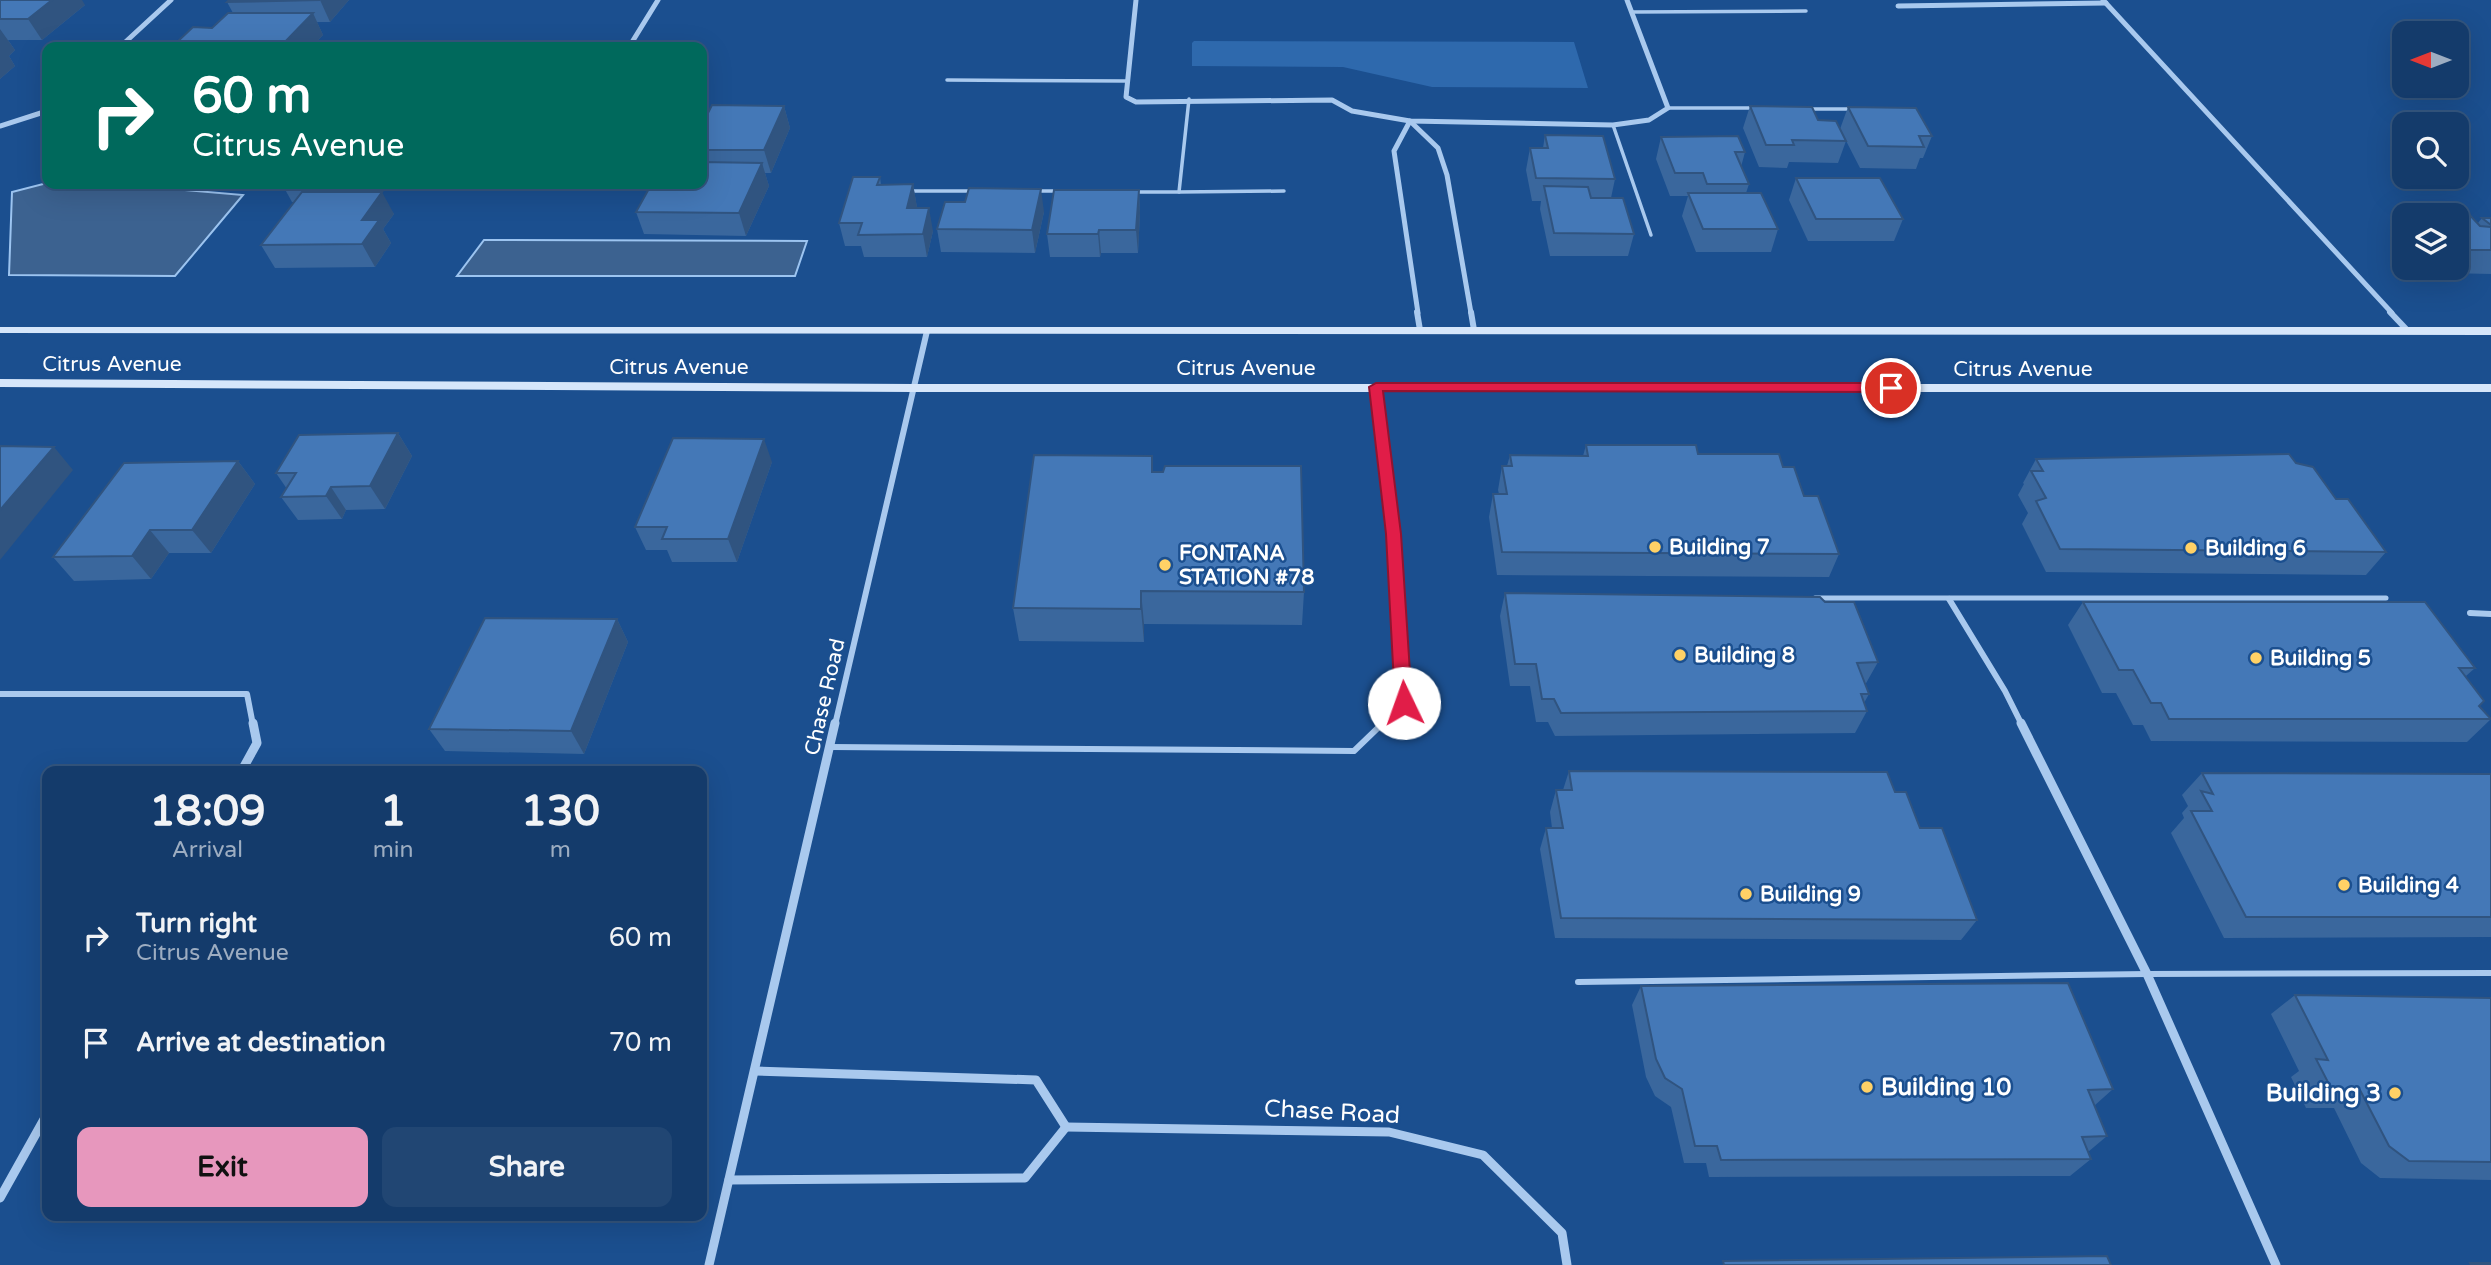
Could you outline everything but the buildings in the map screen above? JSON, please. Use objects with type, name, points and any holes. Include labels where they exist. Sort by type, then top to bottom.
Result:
[{"type":"main road","name":"Citrus Avenue","points":[[0,330],[2491,331]]},
{"type":"main road","name":"Citrus Avenue","points":[[0,383],[914,388],[2491,388]]},
{"type":"street","points":[[125,42],[171,0]]},
{"type":"street","points":[[632,42],[658,0]]},
{"type":"street","points":[[1136,0],[1126,97],[1136,102],[1189,99],[1332,100],[1352,111],[1410,121],[1613,125],[1649,120],[1668,108],[1627,0]]},
{"type":"street","points":[[1898,6],[2104,1],[2408,331]]},
{"type":"street","points":[[0,126],[42,113]]},
{"type":"street","points":[[1410,121],[1438,148],[1447,175],[1474,330]]},
{"type":"street","points":[[1410,121],[1394,151],[1420,330]]},
{"type":"street","name":"Chase Road","points":[[709,1265],[927,331]]},
{"type":"street","points":[[1949,599],[2005,691],[2147,974],[2276,1265]]},
{"type":"street","points":[[2470,613],[2491,614]]},
{"type":"street","points":[[0,694],[247,694],[257,743],[244,766]]},
{"type":"street","points":[[729,1180],[1025,1178],[1066,1127],[1036,1080],[755,1071]]},
{"type":"street","points":[[0,1198],[42,1123]]},
{"type":"street","name":"Chase Road","points":[[1066,1127],[1389,1132],[1483,1155],[1562,1233],[1567,1265]]},
{"type":"lane","points":[[1632,12],[1806,11]]},
{"type":"lane","points":[[947,80],[1127,81]]},
{"type":"lane","points":[[1179,192],[1189,99]]},
{"type":"lane","points":[[1668,108],[1769,108]]},
{"type":"lane","points":[[1807,109],[1859,109]]},
{"type":"lane","points":[[1613,125],[1651,235]]},
{"type":"lane","points":[[904,191],[987,191]]},
{"type":"lane","points":[[1028,191],[1069,191]]},
{"type":"lane","points":[[1124,191],[1284,191]]},
{"type":"lane","points":[[831,747],[1354,751],[1404,703],[1393,534],[1376,387]]},
{"type":"lane","points":[[1811,598],[2386,598]]},
{"type":"lane","points":[[1578,982],[2147,974],[2491,973]]},
{"type":"shaded area","points":[[1194,41],[1574,42],[1588,88],[1432,87],[1343,67],[1192,66]]},
{"type":"shaded area","points":[[42,184],[42,189],[173,189],[243,195],[175,276],[9,275],[12,192]]},
{"type":"shaded area","points":[[484,240],[807,241],[795,276],[457,276]]},
{"type":"place","name":"Building 7","points":[[1655,547]]},
{"type":"place","name":"Building 6","points":[[2191,548]]},
{"type":"place","name":"FONTANA STATION #78","points":[[1165,565]]},
{"type":"place","name":"Building 8","points":[[1680,655]]},
{"type":"place","name":"Building 5","points":[[2256,658]]},
{"type":"place","name":"Building 4","points":[[2344,885]]},
{"type":"place","name":"Building 9","points":[[1746,894]]},
{"type":"place","name":"Building 10","points":[[1867,1087]]},
{"type":"place","name":"Building 3","points":[[2395,1093]]},
{"type":"route","points":[[1404,703],[1393,534],[1376,387],[1891,388]]}]
